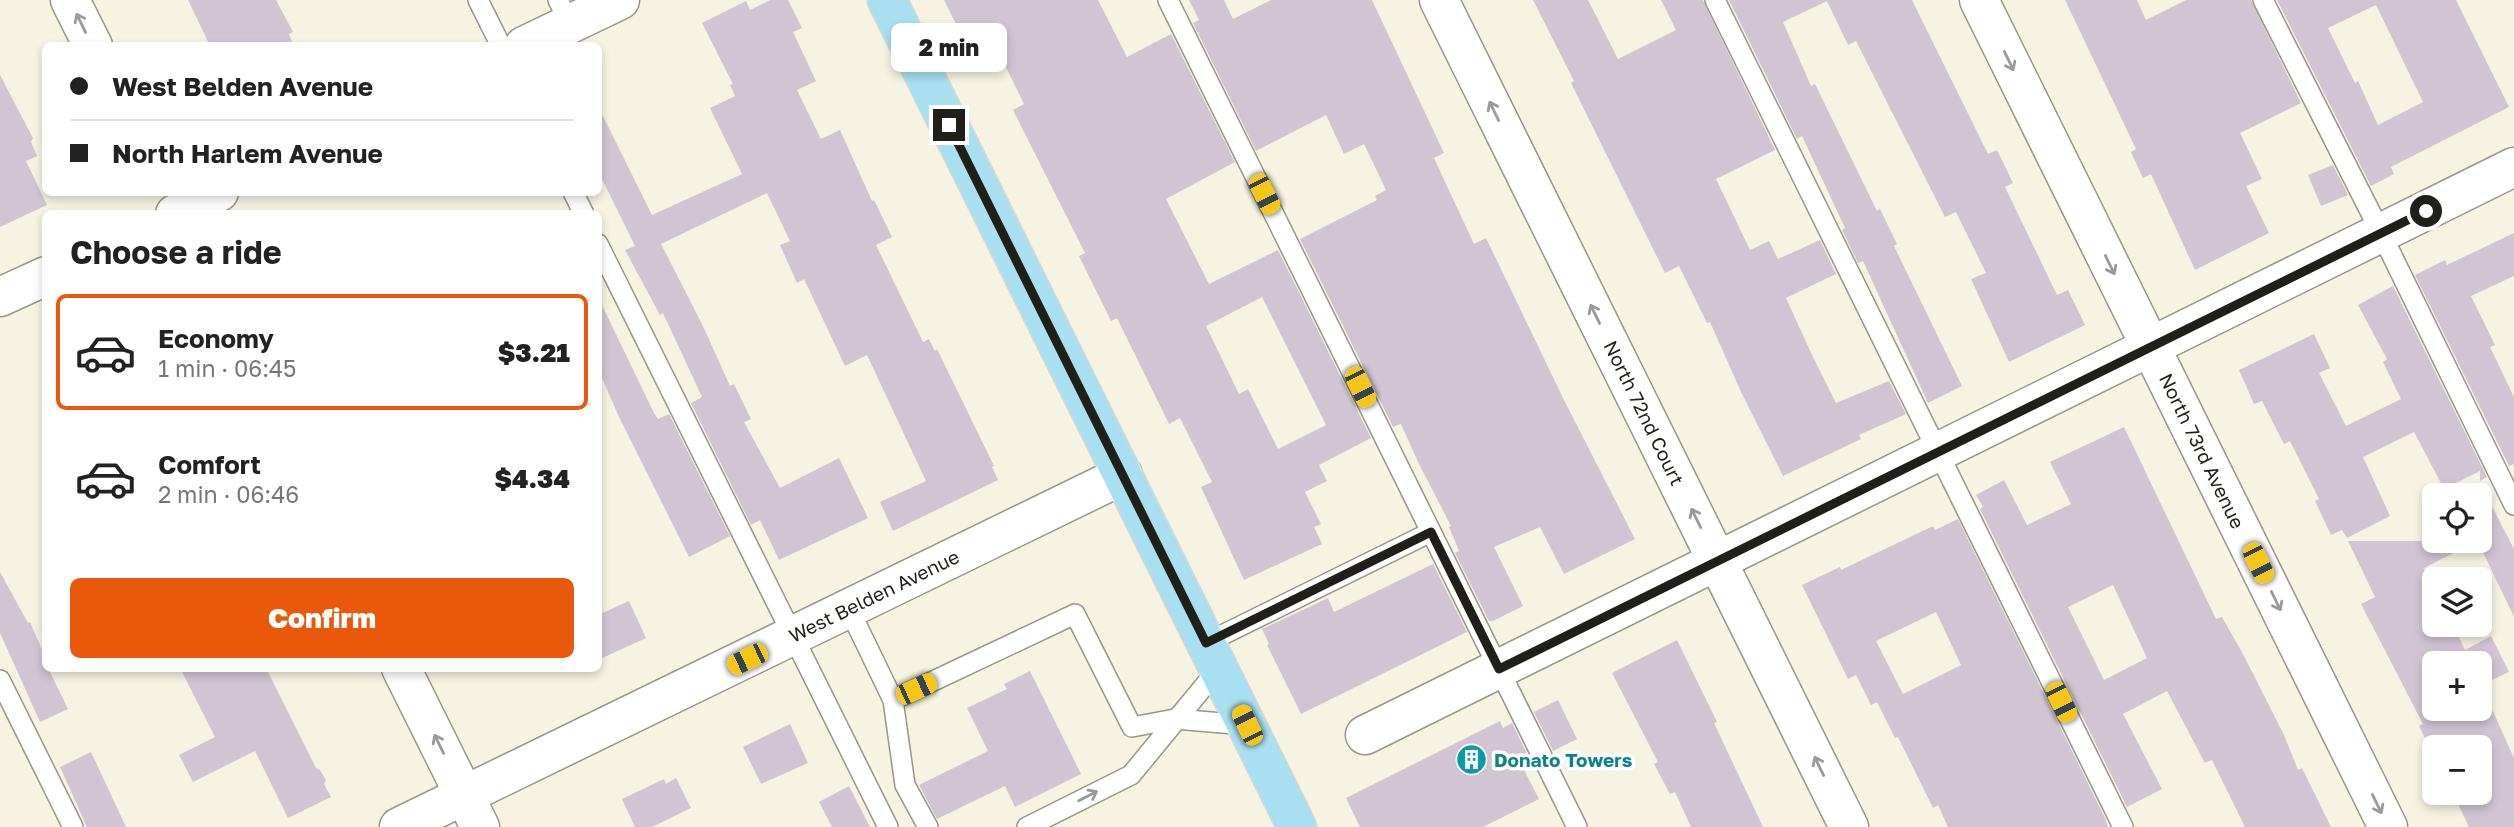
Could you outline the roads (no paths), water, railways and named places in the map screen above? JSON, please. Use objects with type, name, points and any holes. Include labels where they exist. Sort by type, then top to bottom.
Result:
[{"type":"main road","points":[[887,0],[1297,827]]},
{"type":"street","points":[[70,0],[91,42]]},
{"type":"street","points":[[529,42],[564,12],[620,0]]},
{"type":"street","name":"North 72nd Court","points":[[1439,0],[1849,827]]},
{"type":"street","name":"North 73rd Avenue","points":[[1979,0],[2388,827]]},
{"type":"street","points":[[1365,735],[2514,167]]},
{"type":"street","points":[[182,210],[211,196]]},
{"type":"street","points":[[0,298],[42,278]]},
{"type":"street","name":"West Belden Avenue","points":[[399,827],[472,812],[793,636],[1123,475]]},
{"type":"street","points":[[403,672],[472,812]]},
{"type":"lane","points":[[478,0],[498,42]]},
{"type":"lane","points":[[1168,0],[1577,827]]},
{"type":"lane","points":[[1715,0],[2123,827]]},
{"type":"lane","points":[[2263,0],[2514,505]]},
{"type":"lane","points":[[602,251],[888,827]]},
{"type":"lane","points":[[1027,827],[1131,775],[1175,719],[1212,656],[1431,532]]},
{"type":"lane","points":[[849,609],[893,700],[905,785],[928,827]]},
{"type":"lane","points":[[893,700],[1075,614],[1132,727],[1175,719],[1247,725]]},
{"type":"lane","points":[[0,680],[73,827]]},
{"type":"place","name":"Donato Towers","points":[[1471,760]]}]
